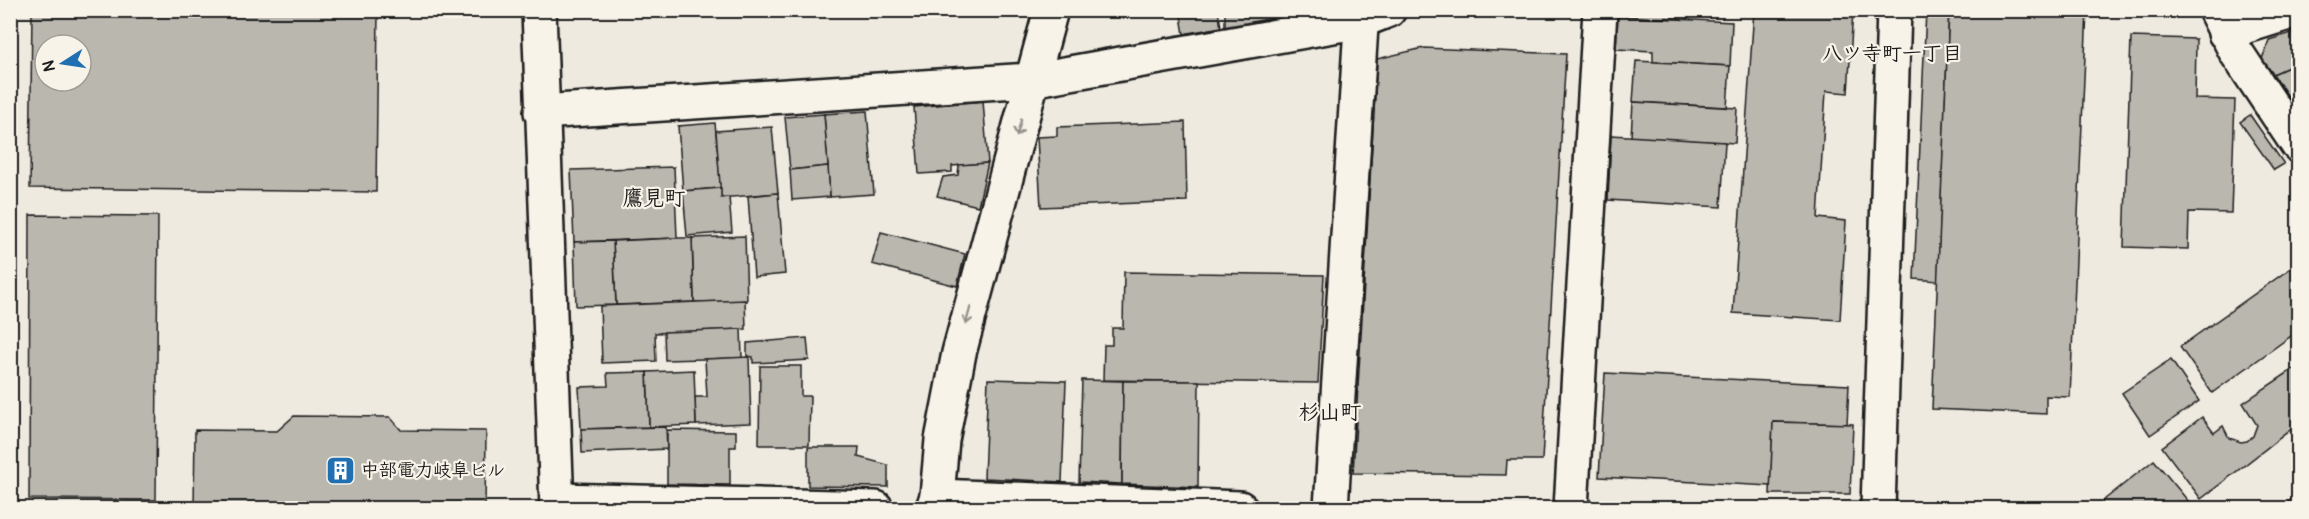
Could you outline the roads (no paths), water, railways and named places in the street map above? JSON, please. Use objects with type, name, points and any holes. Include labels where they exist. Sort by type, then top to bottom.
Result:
[{"type":"street","points":[[539,10],[557,504],[876,508]]},
{"type":"street","points":[[1052,10],[1031,80],[959,353],[942,440],[935,502],[1240,508]]},
{"type":"street","points":[[1571,508],[1600,10]]},
{"type":"street","points":[[1878,508],[1894,10]]},
{"type":"street","points":[[2298,10],[2220,22],[2298,145]]},
{"type":"street","points":[[541,112],[1031,80],[1371,14],[1331,508]]},
{"type":"place","name":"中部電力岐阜ビル","points":[[340,470]]},
{"type":"district","name":"八ツ寺町一丁目","points":[[1892,53]]},
{"type":"district","name":"鷹見町","points":[[654,198]]},
{"type":"district","name":"杉山町","points":[[1330,412]]}]
